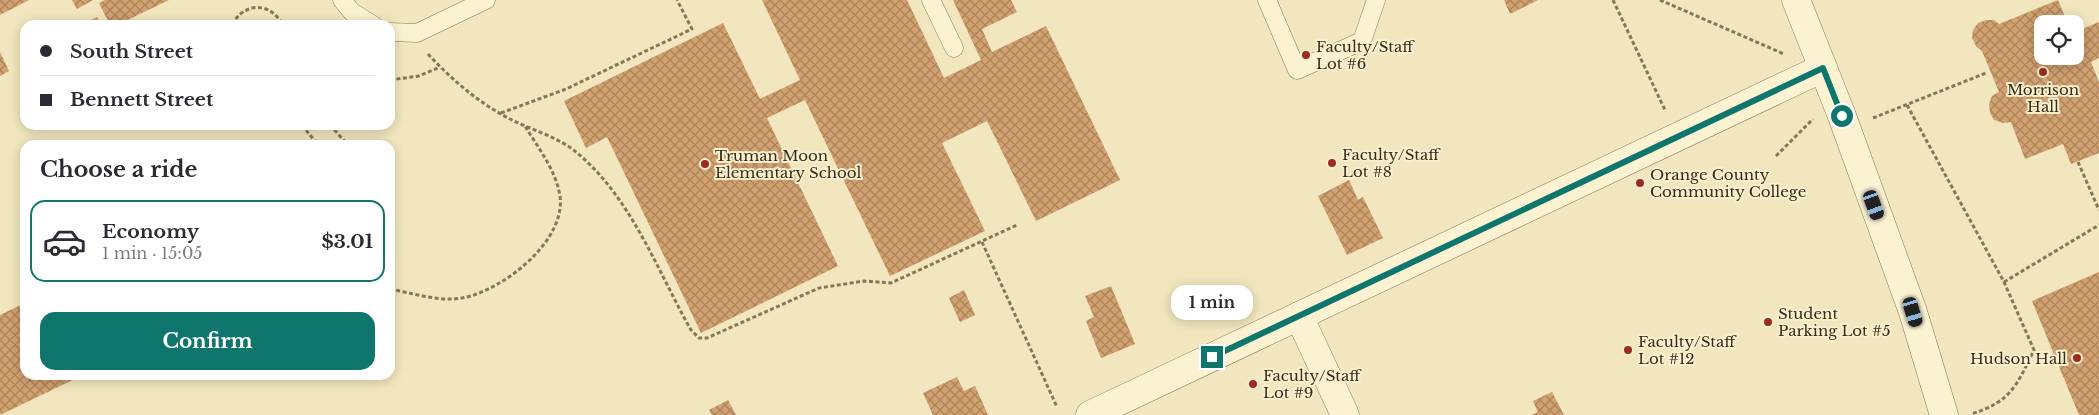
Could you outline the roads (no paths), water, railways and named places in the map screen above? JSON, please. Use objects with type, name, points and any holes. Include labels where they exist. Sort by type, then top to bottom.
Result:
[{"type":"street","points":[[1796,0],[1812,73],[1842,116],[1913,312],[1944,415]]},
{"type":"street","points":[[1090,415],[1812,73]]},
{"type":"street","points":[[1298,316],[1345,415]]},
{"type":"lane","points":[[342,0],[352,12],[365,20]]},
{"type":"lane","points":[[395,32],[417,33],[486,0]]},
{"type":"lane","points":[[931,0],[954,48]]},
{"type":"lane","points":[[1267,0],[1297,70],[1362,41],[1376,0]]},
{"type":"place","name":"Faculty/Staff Lot #6","points":[[1306,55]]},
{"type":"place","name":"Morrison Hall","points":[[2043,72]]},
{"type":"place","name":"Faculty/Staff Lot #8","points":[[1332,163]]},
{"type":"place","name":"Truman Moon Elementary School","points":[[705,164]]},
{"type":"place","name":"Orange County Community College","points":[[1640,183]]},
{"type":"place","name":"Student Parking Lot #5","points":[[1768,322]]},
{"type":"place","name":"Faculty/Staff Lot #12","points":[[1628,350]]},
{"type":"place","name":"Hudson Hall","points":[[2077,358]]},
{"type":"place","name":"Faculty/Staff Lot #9","points":[[1253,384]]}]
